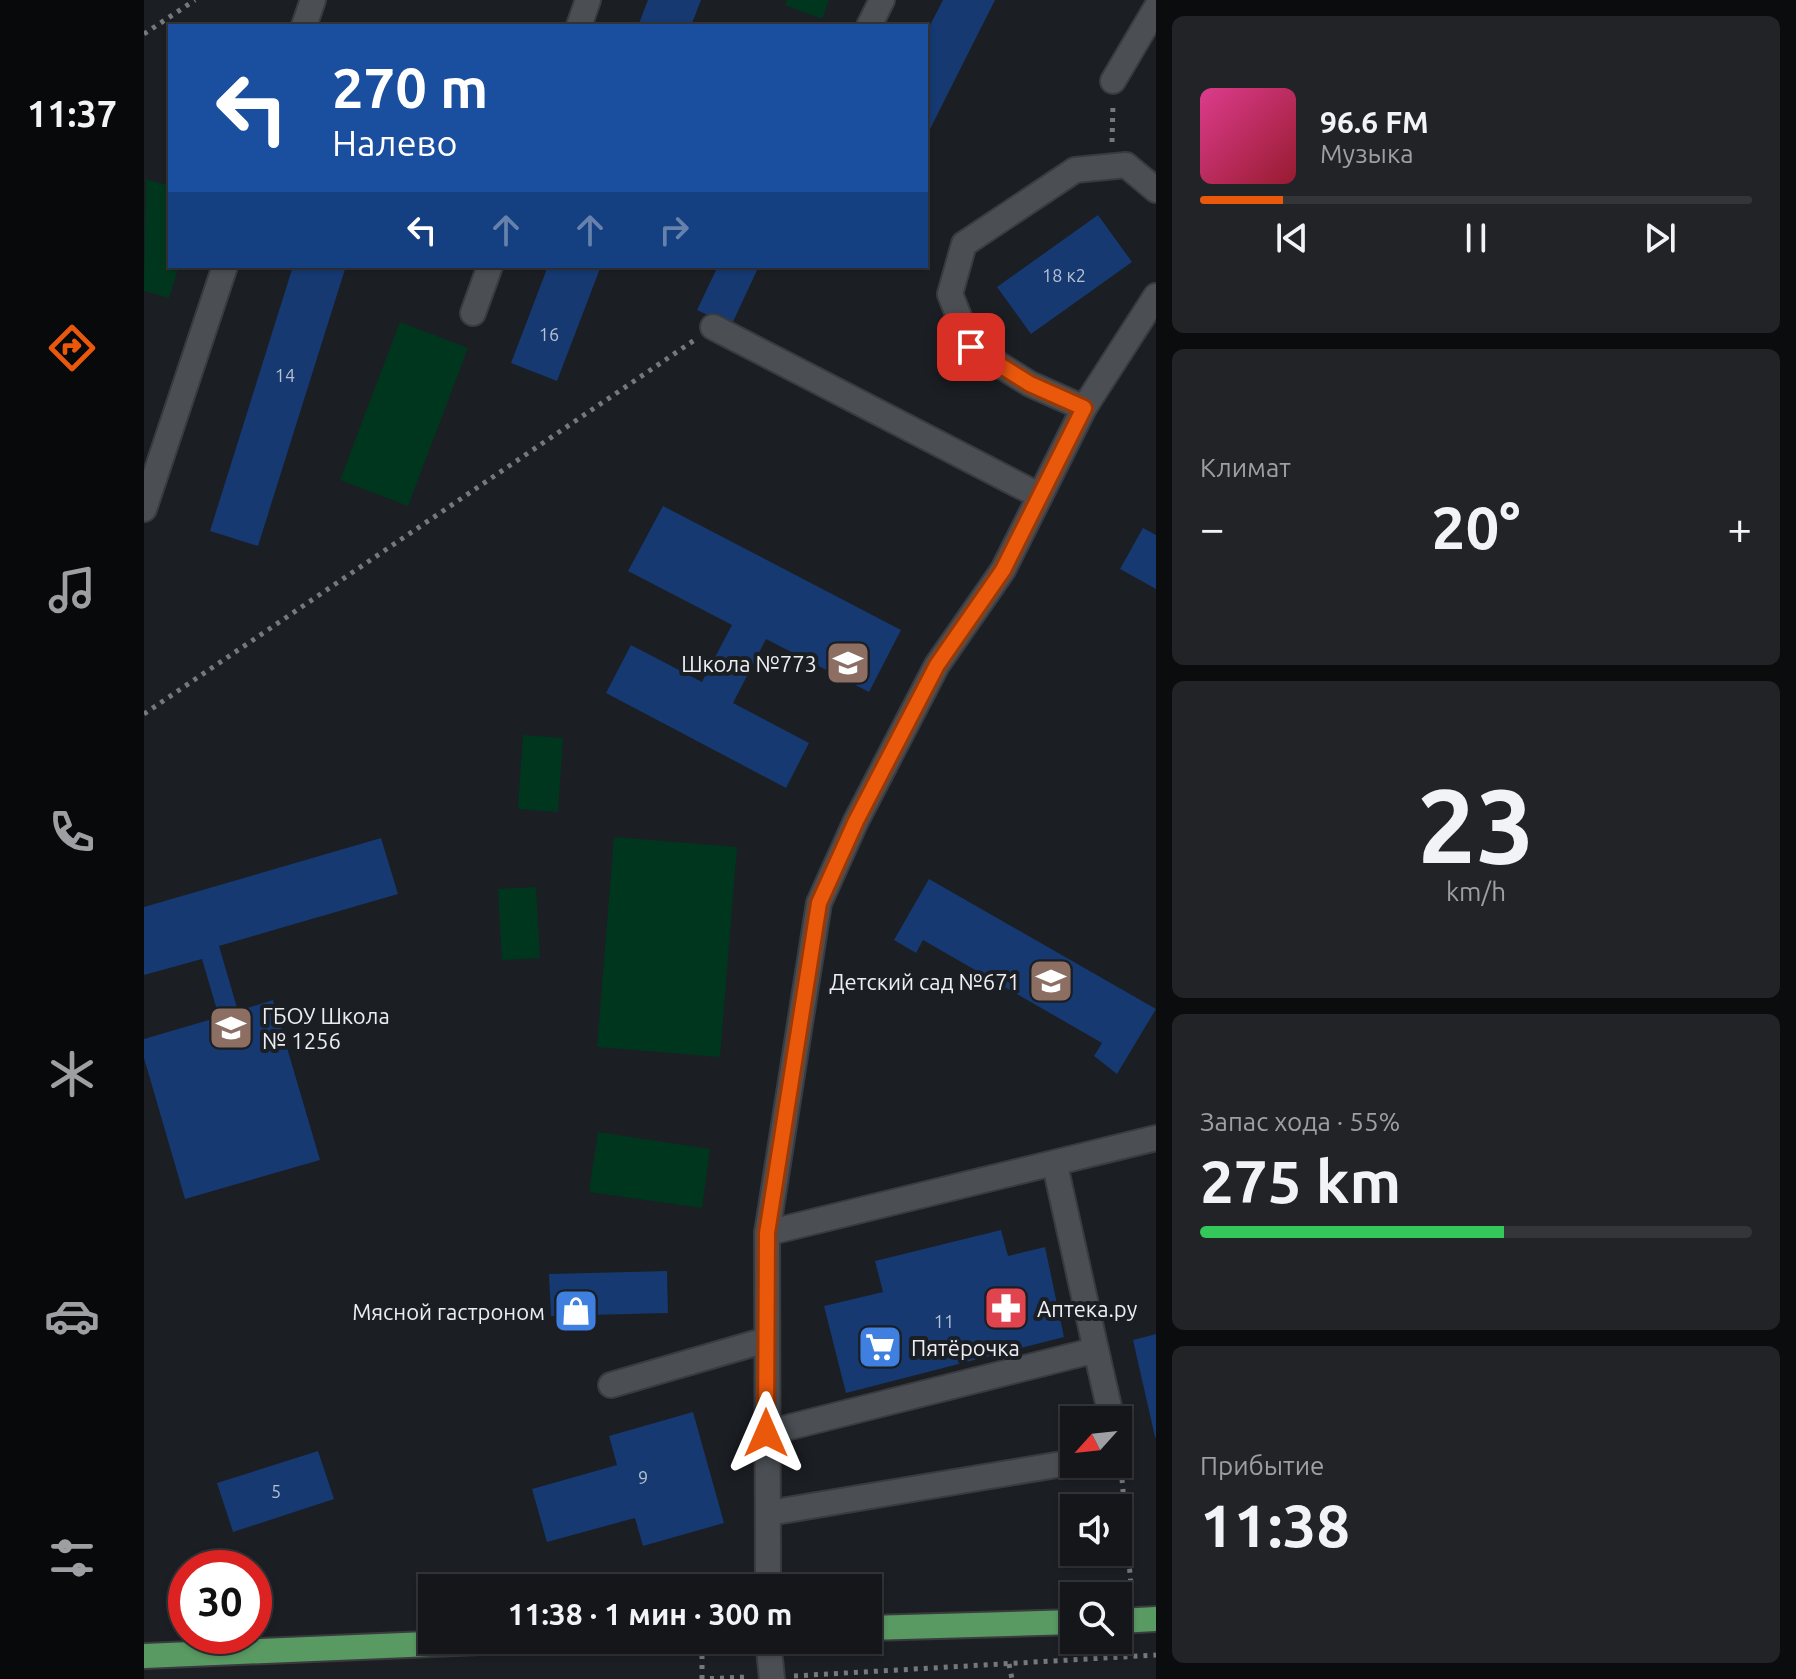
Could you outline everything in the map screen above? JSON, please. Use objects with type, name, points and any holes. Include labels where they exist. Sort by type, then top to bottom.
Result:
[{"type":"main road","points":[[1132,1620],[1156,1619]]},
{"type":"main road","points":[[882,1628],[1060,1622]]},
{"type":"main road","points":[[144,1656],[418,1644]]},
{"type":"street","points":[[305,24],[313,0]]},
{"type":"street","points":[[580,24],[588,0]]},
{"type":"street","points":[[870,24],[882,0]]},
{"type":"street","points":[[1113,81],[1156,8]]},
{"type":"street","points":[[1084,408],[1030,384],[971,347],[950,294],[964,244],[1075,170],[1126,165],[1156,190]]},
{"type":"street","points":[[144,509],[224,268]]},
{"type":"street","points":[[473,313],[489,268]]},
{"type":"street","points":[[768,1574],[767,1233],[819,903],[856,821],[937,665],[1003,570],[1084,408],[1156,296]]},
{"type":"street","points":[[713,327],[1040,496]]},
{"type":"street","points":[[767,1233],[1156,1138]]},
{"type":"street","points":[[1055,1165],[1109,1406]]},
{"type":"street","points":[[611,1385],[766,1340]]},
{"type":"street","points":[[766,1433],[1096,1350]]},
{"type":"street","points":[[769,1513],[1060,1464]]},
{"type":"street","points":[[769,1654],[772,1678]]},
{"type":"path","points":[[144,34],[195,0]]},
{"type":"path","points":[[1111,167],[1113,81]]},
{"type":"path","points":[[144,714],[713,327]]},
{"type":"path","points":[[1121,1478],[1131,1582]]},
{"type":"path","points":[[702,1654],[701,1679],[772,1678],[1156,1655]]},
{"type":"path","points":[[1009,1664],[1012,1679]]},
{"type":"green space","points":[[787,0],[829,0],[822,19],[785,5]]},
{"type":"green space","points":[[146,179],[168,185],[168,268],[178,268],[169,298],[144,291]]},
{"type":"green space","points":[[400,322],[468,348],[408,506],[340,480]]},
{"type":"green space","points":[[523,735],[563,738],[558,812],[518,809]]},
{"type":"green space","points":[[614,837],[737,847],[720,1057],[597,1047]]},
{"type":"green space","points":[[536,887],[540,958],[502,960],[498,889]]},
{"type":"green space","points":[[598,1132],[710,1149],[702,1208],[589,1192]]},
{"type":"building","points":[[648,0],[701,0],[692,24],[639,24]]},
{"type":"building","points":[[943,0],[995,0],[928,133],[928,29]]},
{"type":"building","points":[[1098,215],[1132,262],[1031,334],[997,287]]},
{"type":"building","points":[[292,268],[345,268],[258,546],[210,531]]},
{"type":"building","points":[[547,268],[600,268],[557,381],[511,363]]},
{"type":"building","points":[[717,268],[758,268],[731,326],[697,310]]},
{"type":"building","name":"Школа №773","points":[[663,506],[901,630],[869,692],[766,639],[733,703],[809,743],[786,788],[606,693],[631,645],[702,682],[732,625],[628,571]]},
{"type":"building","points":[[1143,528],[1156,535],[1156,589],[1120,569]]},
{"type":"building","name":"ГБОУ Школа № 1256","points":[[381,838],[398,894],[219,946],[238,1011],[273,1000],[320,1160],[185,1199],[144,1058],[144,1039],[219,1017],[202,959],[144,975],[144,907]]},
{"type":"building","name":"Детский сад №671","points":[[929,879],[1156,1009],[1117,1074],[1094,1056],[1102,1043],[923,940],[916,953],[894,940]]},
{"type":"building","points":[[1001,1230],[1008,1256],[1045,1247],[1064,1337],[846,1393],[824,1306],[883,1292],[875,1261]]},
{"type":"building","points":[[667,1271],[668,1313],[551,1316],[549,1274]]},
{"type":"building","points":[[1156,1334],[1156,1437],[1155,1437],[1133,1340]]},
{"type":"building","points":[[693,1412],[724,1523],[643,1546],[635,1518],[547,1542],[532,1489],[617,1465],[609,1436]]},
{"type":"building","points":[[318,1451],[334,1499],[233,1532],[217,1483]]},
{"type":"place","name":"Школа №773","points":[[848,663]]},
{"type":"place","name":"Детский сад №671","points":[[1051,981]]},
{"type":"place","name":"ГБОУ Школа № 1256","points":[[231,1028]]},
{"type":"place","name":"Аптека.ру","points":[[1006,1308]]},
{"type":"place","name":"Мясной гастроном","points":[[576,1311]]},
{"type":"place","name":"Пятёрочка","points":[[880,1347]]},
{"type":"route","points":[[766,1433],[767,1233],[819,903],[856,821],[937,665],[1003,570],[1084,408],[1030,384],[971,347]]}]
